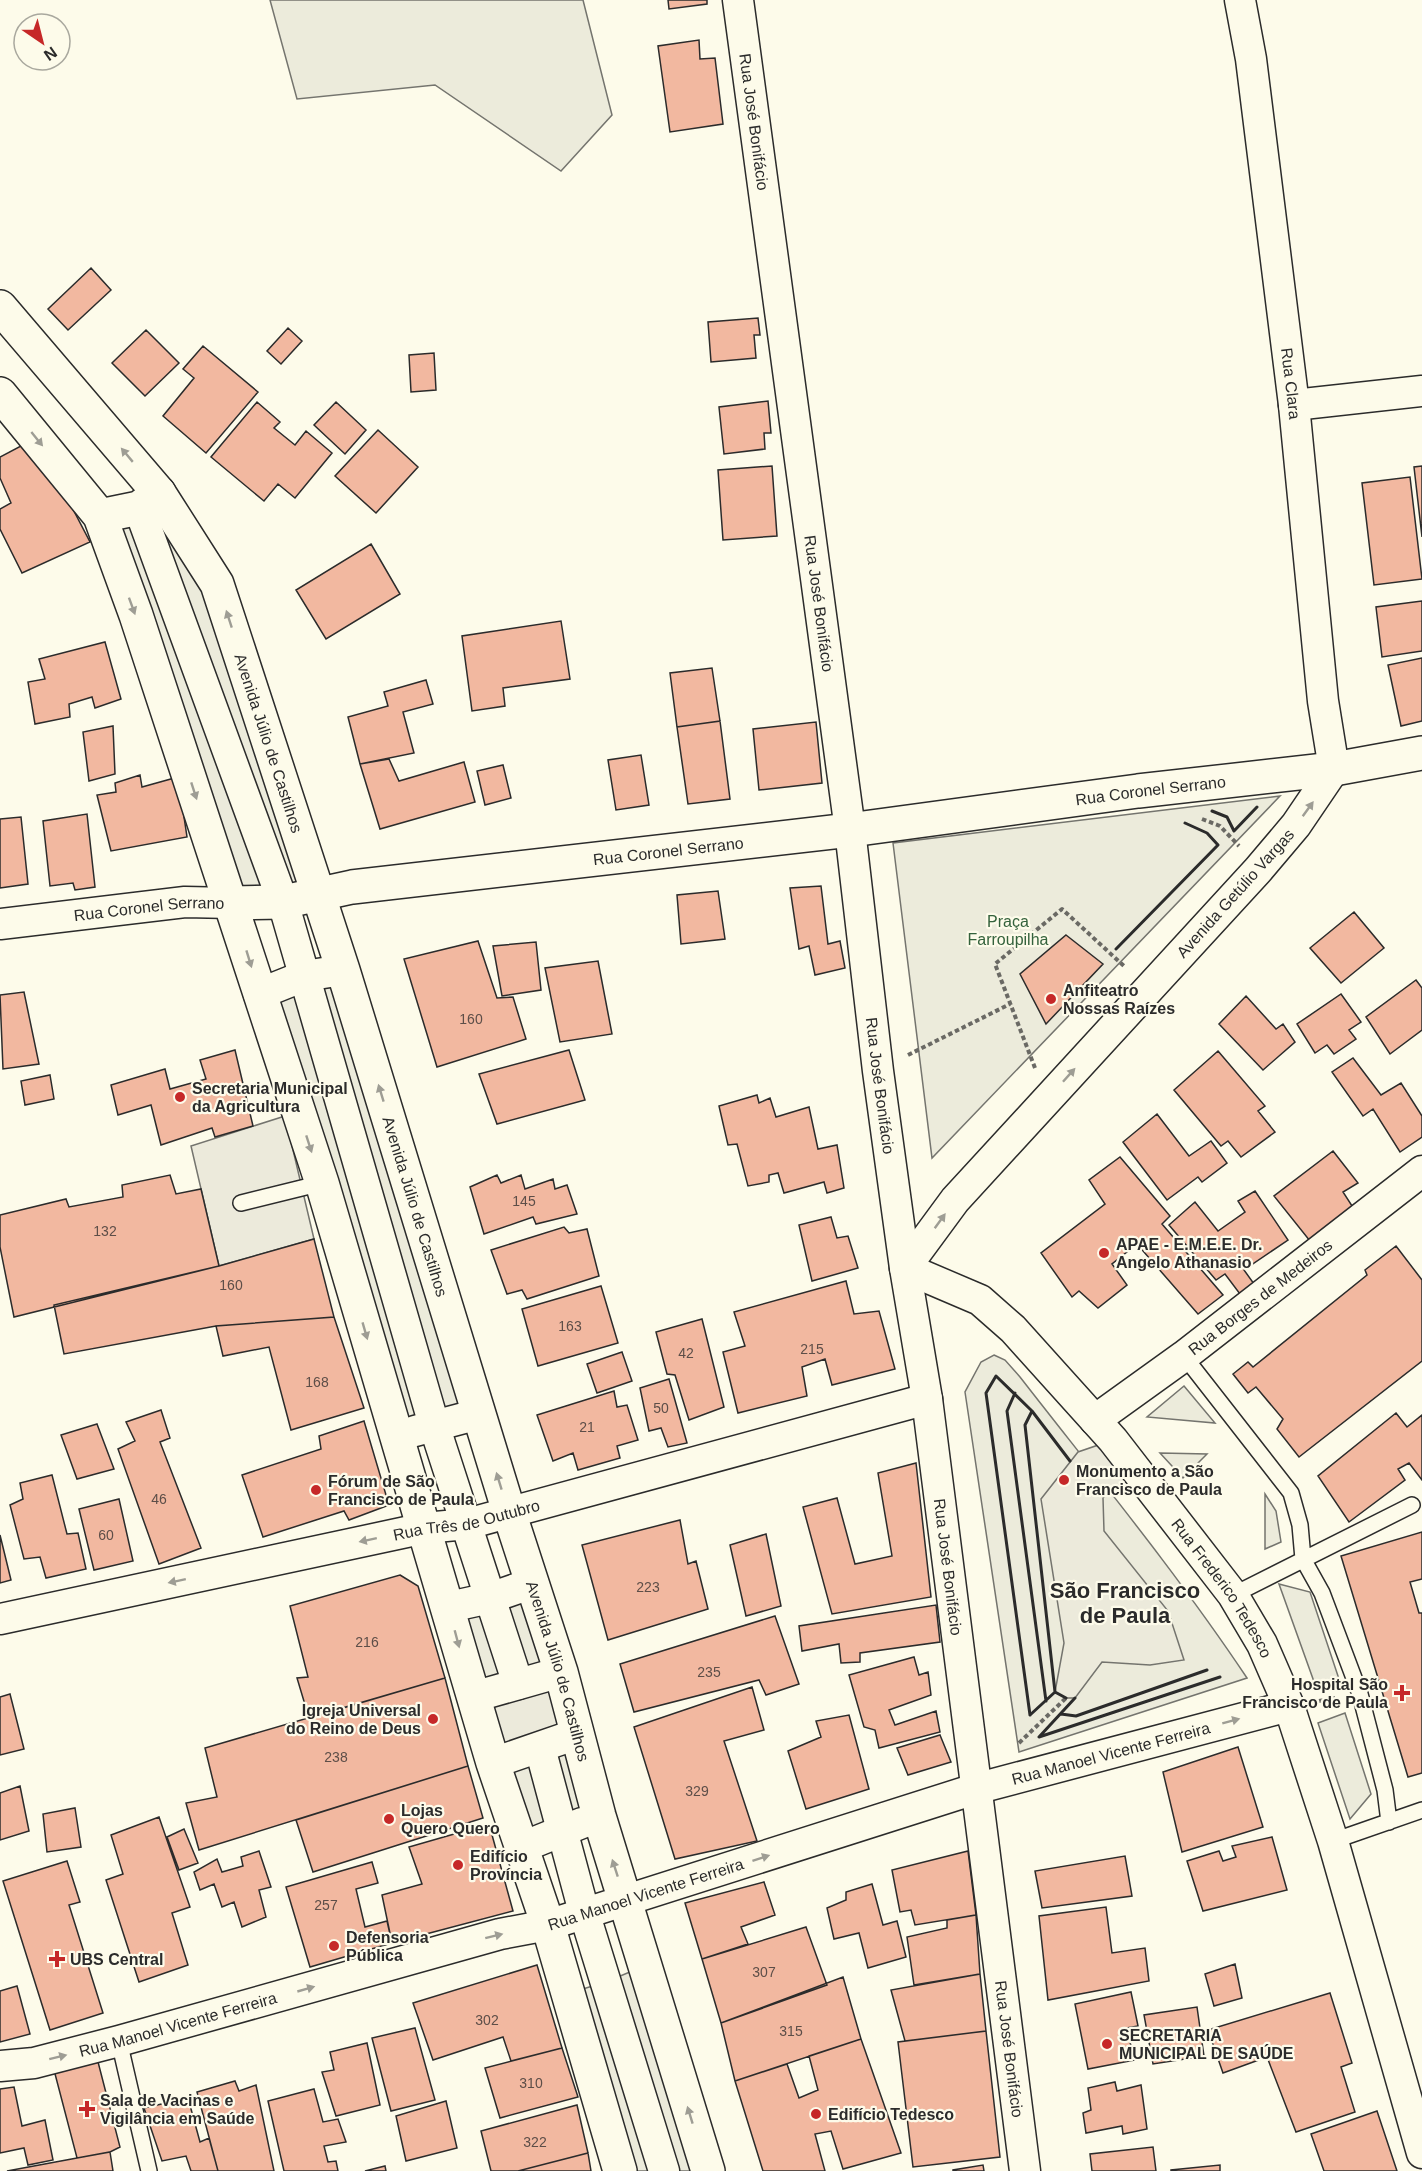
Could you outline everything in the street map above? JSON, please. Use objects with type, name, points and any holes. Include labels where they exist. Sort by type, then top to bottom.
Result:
[{"type":"main road","name":"Avenida Júlio de Castilhos","points":[[0,307],[149,501],[217,584],[344,970],[509,1512],[561,1672],[599,1816],[708,2171]]},
{"type":"main road","points":[[0,394],[100,516],[232,903],[321,1183],[425,1528],[473,1697],[520,1848],[548,1925],[566,1994],[620,2171]]},
{"type":"main road","points":[[100,516],[149,501]]},
{"type":"main road","points":[[1334,769],[1422,753]]},
{"type":"main road","name":"Rua Coronel Serrano","points":[[232,903],[283,902],[352,887],[850,830],[1138,791],[1334,769]]},
{"type":"street","name":"Rua José Bonifácio","points":[[738,0],[850,830],[878,1071],[905,1268],[927,1399],[1025,2171]]},
{"type":"street","name":"Rua Clara","points":[[1240,0],[1251,58],[1294,405],[1323,701],[1334,769]]},
{"type":"street","points":[[1294,405],[1422,391]]},
{"type":"street","points":[[149,501],[283,902],[434,1425],[518,1684]]},
{"type":"street","name":"Avenida Getúlio Vargas","points":[[905,1268],[955,1200],[1258,870],[1296,825],[1334,769]]},
{"type":"street","name":"Rua Coronel Serrano","points":[[0,924],[185,902],[232,903]]},
{"type":"street","points":[[260,994],[304,976],[344,970]]},
{"type":"street","name":"Rua Borges de Medeiros","points":[[1095,1420],[1184,1356],[1422,1171]]},
{"type":"street","name":"Rua Frederico Tedesco","points":[[905,1268],[980,1300],[1014,1329],[1095,1420],[1233,1595],[1262,1644],[1289,1706],[1333,1841],[1422,2153]]},
{"type":"street","name":"Rua Três de Outubro","points":[[0,1619],[425,1528],[467,1524],[927,1399]]},
{"type":"street","points":[[396,1437],[479,1414]]},
{"type":"street","points":[[448,1607],[490,1598],[533,1582]]},
{"type":"street","points":[[473,1697],[561,1672]]},
{"type":"street","name":"Rua Manoel Vicente Ferreira","points":[[0,2066],[34,2063],[500,1934],[548,1925],[975,1789],[1289,1706]]},
{"type":"street","points":[[493,1763],[577,1734]]},
{"type":"street","points":[[540,1748],[584,1912],[664,2171]]},
{"type":"street","points":[[520,1848],[599,1816]]},
{"type":"street","points":[[566,1994],[606,1982],[644,1966]]},
{"type":"lane","points":[[241,1203],[321,1183]]},
{"type":"lane","points":[[1184,1356],[1291,1493],[1300,1525],[1303,1559],[1322,1593],[1359,1694],[1385,1790],[1389,1822]]},
{"type":"lane","points":[[1233,1595],[1412,1505]]},
{"type":"lane","points":[[1333,1841],[1422,1810]]},
{"type":"lane","points":[[119,2041],[149,2171]]},
{"type":"path","points":[[1199,818],[1220,826],[1236,841],[1258,870]]},
{"type":"path","points":[[1046,1100],[995,964],[1062,909],[1118,961]]},
{"type":"path","points":[[878,1071],[1010,1004]]},
{"type":"path","points":[[1289,1706],[1359,1694]]},
{"type":"green space","points":[[270,0],[583,0],[612,115],[561,171],[435,85],[297,99]]},
{"type":"green space","points":[[159,493],[217,584],[319,894],[232,903],[100,516]]},
{"type":"green space","name":"Praça Farroupilha","points":[[1280,796],[932,1158],[893,843]]},
{"type":"green space","points":[[343,970],[479,1414],[396,1436],[259,994]]},
{"type":"green space","points":[[994,1355],[1005,1360],[1020,1377],[1107,1488],[1193,1601],[1247,1678],[1019,1752],[965,1392],[981,1362]]},
{"type":"green space","points":[[1184,1386],[1215,1423],[1147,1417]]},
{"type":"green space","points":[[1160,1453],[1207,1454],[1183,1478]]},
{"type":"green space","points":[[1265,1494],[1276,1511],[1281,1542],[1265,1549]]},
{"type":"green space","points":[[533,1583],[561,1672],[473,1697],[449,1607]]},
{"type":"green space","points":[[1279,1584],[1310,1592],[1340,1682],[1317,1690]]},
{"type":"green space","points":[[1345,1713],[1371,1794],[1350,1819],[1318,1723]]},
{"type":"green space","points":[[577,1734],[599,1816],[520,1848],[493,1763]]},
{"type":"green space","points":[[644,1966],[708,2171],[620,2171],[566,1994],[606,1982]]},
{"type":"shaded area","points":[[285,1116],[314,1239],[219,1266],[191,1146]]},
{"type":"shaded area","points":[[1113,1440],[1140,1475],[1109,1490],[1103,1498],[1104,1531],[1168,1611],[1184,1660],[1150,1665],[1102,1662],[1075,1698],[1066,1698],[1055,1692],[1064,1643],[1041,1499],[1078,1452]]},
{"type":"shaded area","points":[[560,1673],[575,1734],[494,1763],[476,1696]]},
{"type":"building","points":[[668,0],[707,0],[707,4],[669,9]]},
{"type":"building","points":[[699,40],[700,59],[715,58],[723,124],[670,132],[658,46]]},
{"type":"building","points":[[91,268],[111,290],[68,330],[48,309]]},
{"type":"building","points":[[758,318],[760,335],[754,335],[756,358],[711,362],[708,322]]},
{"type":"building","points":[[288,328],[302,341],[281,364],[267,351]]},
{"type":"building","points":[[146,330],[179,363],[145,396],[112,363]]},
{"type":"building","points":[[203,346],[258,392],[206,453],[163,416],[194,378],[183,369]]},
{"type":"building","points":[[434,353],[436,390],[411,392],[409,355]]},
{"type":"building","points":[[768,401],[771,433],[764,433],[765,449],[724,454],[719,407]]},
{"type":"building","points":[[257,402],[280,422],[274,428],[295,445],[306,431],[332,453],[295,498],[278,484],[264,501],[211,457]]},
{"type":"building","points":[[336,402],[366,430],[345,454],[314,425]]},
{"type":"building","points":[[378,430],[418,467],[376,513],[335,476]]},
{"type":"building","points":[[36,438],[90,542],[22,573],[0,529],[0,509],[11,503],[0,478],[0,457]]},
{"type":"building","points":[[772,466],[777,536],[723,540],[718,470]]},
{"type":"building","points":[[1422,466],[1422,537],[1414,467]]},
{"type":"building","points":[[1410,477],[1422,579],[1374,585],[1362,483]]},
{"type":"building","points":[[371,544],[400,594],[326,639],[296,590]]},
{"type":"building","points":[[1422,601],[1422,651],[1382,657],[1376,607]]},
{"type":"building","points":[[561,621],[570,679],[503,688],[505,706],[472,711],[462,636]]},
{"type":"building","points":[[105,642],[121,699],[95,708],[92,697],[69,704],[70,717],[35,724],[28,682],[45,679],[39,659]]},
{"type":"building","points":[[1422,658],[1422,721],[1401,726],[1388,665]]},
{"type":"building","points":[[712,668],[720,721],[677,727],[670,673]]},
{"type":"building","points":[[426,680],[433,704],[403,712],[414,753],[360,764],[348,717],[388,706],[384,692]]},
{"type":"building","points":[[720,721],[730,799],[688,804],[677,727]]},
{"type":"building","points":[[816,722],[822,783],[759,790],[753,729]]},
{"type":"building","points":[[113,726],[115,774],[89,781],[83,732]]},
{"type":"building","points":[[641,755],[649,805],[616,810],[608,760]]},
{"type":"building","points":[[389,759],[399,781],[464,762],[475,802],[380,829],[360,764]]},
{"type":"building","points":[[503,765],[511,798],[485,805],[477,771]]},
{"type":"building","points":[[140,775],[142,787],[178,777],[187,837],[111,851],[97,795],[116,792],[115,783]]},
{"type":"building","points":[[87,814],[95,887],[75,890],[73,883],[50,886],[43,821]]},
{"type":"building","points":[[21,817],[28,884],[0,888],[0,819]]},
{"type":"building","points":[[821,886],[828,944],[840,941],[845,968],[815,975],[809,946],[799,949],[790,888]]},
{"type":"building","points":[[718,891],[725,939],[681,944],[677,895]]},
{"type":"building","points":[[1354,912],[1384,948],[1341,983],[1310,948]]},
{"type":"building","name":"Anfiteatro Nossas Raízes","points":[[1066,935],[1103,964],[1046,1024],[1020,974]]},
{"type":"building","points":[[478,941],[497,998],[513,997],[526,1039],[437,1067],[404,959]]},
{"type":"building","points":[[536,942],[541,990],[502,996],[493,946]]},
{"type":"building","points":[[598,961],[612,1034],[560,1042],[545,968]]},
{"type":"building","points":[[1416,980],[1422,988],[1422,1030],[1390,1054],[1366,1017]]},
{"type":"building","points":[[24,992],[39,1064],[3,1069],[0,995]]},
{"type":"building","points":[[1341,994],[1361,1022],[1349,1030],[1356,1039],[1334,1054],[1327,1045],[1315,1053],[1297,1024]]},
{"type":"building","points":[[1246,996],[1276,1029],[1283,1024],[1295,1042],[1263,1070],[1219,1024]]},
{"type":"building","name":"Secretaria Municipal da Agricultura","points":[[235,1050],[253,1126],[215,1137],[212,1128],[161,1145],[151,1105],[118,1115],[111,1085],[165,1069],[170,1089],[206,1079],[200,1060]]},
{"type":"building","points":[[569,1050],[585,1100],[497,1124],[479,1074]]},
{"type":"building","points":[[1218,1051],[1265,1106],[1258,1111],[1275,1132],[1241,1157],[1228,1141],[1221,1146],[1174,1090]]},
{"type":"building","points":[[1353,1058],[1381,1095],[1401,1083],[1422,1116],[1422,1137],[1400,1152],[1373,1109],[1363,1116],[1332,1072]]},
{"type":"building","points":[[50,1075],[54,1099],[25,1105],[21,1081]]},
{"type":"building","points":[[757,1095],[759,1103],[770,1098],[776,1117],[809,1107],[818,1149],[837,1145],[844,1188],[827,1193],[824,1182],[784,1193],[778,1173],[769,1175],[769,1182],[748,1186],[737,1144],[728,1145],[719,1106]]},
{"type":"building","points":[[1157,1114],[1189,1156],[1211,1141],[1227,1163],[1202,1182],[1198,1177],[1167,1200],[1123,1142]]},
{"type":"building","points":[[1333,1151],[1358,1183],[1343,1192],[1356,1212],[1314,1246],[1274,1196]]},
{"type":"building","points":[[1120,1157],[1170,1216],[1162,1224],[1223,1295],[1198,1314],[1137,1244],[1112,1264],[1127,1285],[1098,1308],[1079,1291],[1072,1297],[1041,1253],[1105,1204],[1089,1180]]},
{"type":"building","points":[[170,1175],[176,1194],[201,1189],[219,1266],[14,1317],[0,1247],[0,1215],[66,1199],[69,1207],[123,1197],[122,1185]]},
{"type":"building","points":[[497,1175],[501,1183],[521,1175],[525,1189],[553,1179],[555,1189],[567,1185],[577,1214],[536,1224],[533,1217],[484,1234],[470,1187]]},
{"type":"building","points":[[1255,1191],[1288,1240],[1244,1270],[1257,1288],[1243,1298],[1225,1274],[1216,1280],[1169,1225],[1195,1202],[1218,1231],[1245,1212],[1238,1201]]},
{"type":"building","points":[[831,1217],[837,1238],[848,1236],[858,1268],[812,1281],[799,1225]]},
{"type":"building","points":[[564,1227],[569,1233],[587,1229],[599,1276],[527,1299],[522,1290],[507,1294],[491,1250]]},
{"type":"building","points":[[314,1239],[334,1317],[216,1326],[64,1354],[54,1305],[219,1266]]},
{"type":"building","points":[[1396,1246],[1422,1280],[1422,1361],[1299,1457],[1277,1429],[1283,1419],[1256,1387],[1248,1393],[1233,1374],[1248,1362],[1253,1367],[1367,1275],[1365,1270]]},
{"type":"building","points":[[846,1281],[854,1314],[879,1311],[895,1369],[832,1385],[825,1359],[802,1367],[807,1396],[738,1413],[723,1352],[745,1346],[734,1312]]},
{"type":"building","points":[[601,1286],[618,1343],[538,1366],[522,1309]]},
{"type":"building","points":[[334,1317],[364,1408],[291,1430],[269,1347],[223,1356],[216,1326]]},
{"type":"building","points":[[702,1319],[724,1407],[689,1420],[675,1375],[667,1374],[656,1332]]},
{"type":"building","points":[[622,1352],[632,1381],[597,1393],[587,1364]]},
{"type":"building","points":[[669,1379],[687,1443],[668,1447],[661,1428],[649,1431],[640,1388]]},
{"type":"building","points":[[614,1391],[617,1407],[627,1405],[638,1440],[617,1446],[620,1458],[578,1470],[573,1453],[553,1461],[537,1415]]},
{"type":"building","points":[[161,1410],[170,1438],[160,1442],[201,1548],[159,1564],[118,1449],[135,1441],[126,1422]]},
{"type":"building","points":[[1396,1413],[1407,1427],[1422,1415],[1422,1480],[1409,1463],[1398,1469],[1405,1480],[1349,1522],[1318,1476]]},
{"type":"building","name":"Fórum de São Francisco de Paula","points":[[364,1421],[389,1505],[349,1520],[344,1511],[263,1537],[242,1475],[321,1449],[319,1436]]},
{"type":"building","points":[[97,1424],[114,1469],[77,1479],[61,1435]]},
{"type":"building","points":[[916,1463],[931,1597],[832,1614],[803,1507],[837,1498],[855,1564],[892,1556],[878,1473]]},
{"type":"building","points":[[52,1475],[67,1534],[78,1533],[86,1569],[46,1578],[40,1557],[24,1559],[10,1505],[23,1499],[20,1483]]},
{"type":"building","points":[[119,1499],[133,1561],[94,1570],[79,1509]]},
{"type":"building","points":[[680,1520],[688,1564],[696,1561],[708,1609],[608,1640],[582,1545]]},
{"type":"building","name":"Hospital São Francisco de Paula","points":[[1422,1532],[1422,1579],[1410,1582],[1419,1613],[1422,1613],[1422,1773],[1408,1777],[1341,1556]]},
{"type":"building","points":[[766,1534],[781,1606],[746,1616],[730,1545]]},
{"type":"building","points":[[0,1535],[11,1580],[0,1583]]},
{"type":"building","points":[[400,1575],[418,1586],[445,1678],[309,1718],[297,1678],[308,1677],[290,1606]]},
{"type":"building","points":[[936,1605],[940,1642],[860,1653],[860,1662],[841,1663],[839,1644],[802,1651],[799,1626]]},
{"type":"building","points":[[775,1616],[799,1684],[766,1695],[759,1680],[634,1712],[620,1664]]},
{"type":"building","points":[[914,1657],[919,1675],[928,1672],[931,1695],[889,1710],[895,1725],[936,1711],[940,1732],[879,1748],[875,1730],[864,1727],[849,1675]]},
{"type":"building","points":[[445,1678],[468,1766],[199,1850],[186,1803],[217,1797],[205,1748]]},
{"type":"building","points":[[752,1687],[764,1730],[724,1741],[757,1841],[675,1859],[634,1727]]},
{"type":"building","points":[[10,1694],[24,1749],[0,1755],[0,1697]]},
{"type":"building","points":[[849,1715],[869,1789],[806,1809],[788,1751],[821,1737],[816,1721]]},
{"type":"building","points":[[940,1735],[951,1762],[908,1775],[897,1748]]},
{"type":"building","points":[[1238,1747],[1263,1827],[1182,1852],[1163,1772]]},
{"type":"building","name":"Lojas Quero Quero","points":[[468,1766],[483,1818],[313,1872],[296,1820]]},
{"type":"building","points":[[20,1786],[29,1831],[0,1840],[0,1793]]},
{"type":"building","points":[[75,1808],[81,1847],[47,1852],[43,1814]]},
{"type":"building","points":[[159,1817],[190,1907],[172,1913],[188,1965],[139,1982],[106,1880],[123,1874],[111,1835]]},
{"type":"building","name":"Edifício Província","points":[[489,1824],[513,1911],[392,1943],[382,1895],[422,1884],[409,1847]]},
{"type":"building","points":[[184,1829],[198,1863],[179,1870],[167,1837]]},
{"type":"building","points":[[1272,1837],[1287,1890],[1203,1911],[1187,1861],[1219,1851],[1223,1861],[1236,1857],[1232,1846]]},
{"type":"building","points":[[259,1851],[271,1887],[259,1890],[266,1917],[242,1927],[234,1902],[222,1907],[214,1884],[200,1890],[194,1872],[217,1859],[222,1872],[243,1866],[241,1857]]},
{"type":"building","points":[[968,1851],[976,1915],[915,1925],[911,1910],[900,1912],[892,1870]]},
{"type":"building","points":[[1125,1856],[1132,1896],[1042,1908],[1035,1871]]},
{"type":"building","name":"UBS Central","points":[[67,1861],[80,1902],[69,1905],[103,2013],[50,2030],[3,1881]]},
{"type":"building","points":[[372,1862],[378,1883],[356,1889],[365,1927],[387,1921],[392,1943],[310,1967],[286,1887]]},
{"type":"building","points":[[764,1882],[775,1915],[741,1927],[748,1944],[702,1959],[685,1903]]},
{"type":"building","points":[[872,1884],[883,1925],[897,1921],[906,1957],[868,1968],[859,1933],[834,1939],[827,1908],[846,1900],[846,1892]]},
{"type":"building","points":[[1106,1907],[1112,1953],[1145,1948],[1149,1981],[1048,2000],[1039,1916]]},
{"type":"building","points":[[976,1915],[980,1974],[914,1985],[907,1937],[947,1928],[947,1920]]},
{"type":"building","points":[[806,1927],[827,1985],[721,2023],[702,1959]]},
{"type":"building","points":[[1235,1964],[1242,1998],[1214,2006],[1205,1974]]},
{"type":"building","points":[[537,1965],[562,2048],[511,2061],[503,2037],[433,2060],[413,2003]]},
{"type":"building","points":[[980,1974],[986,2031],[905,2041],[891,1990]]},
{"type":"building","points":[[843,1977],[861,2039],[735,2081],[721,2023]]},
{"type":"building","points":[[17,1986],[30,2034],[0,2042],[0,1991]]},
{"type":"building","name":"SECRETARIA MUNICIPAL DE SAÚDE","points":[[1131,1992],[1138,2026],[1126,2028],[1135,2060],[1088,2069],[1075,2004]]},
{"type":"building","points":[[1330,1993],[1352,2063],[1341,2067],[1355,2112],[1296,2132],[1267,2057],[1223,2073],[1208,2030]]},
{"type":"building","points":[[1197,2007],[1204,2056],[1153,2064],[1144,2015]]},
{"type":"building","points":[[415,2028],[435,2100],[391,2111],[372,2038]]},
{"type":"building","points":[[986,2031],[1000,2157],[913,2167],[898,2042]]},
{"type":"building","name":"Edifício Tedesco","points":[[861,2039],[901,2153],[843,2169],[831,2131],[815,2134],[825,2171],[763,2171],[735,2081],[787,2064],[799,2098],[818,2090],[809,2056]]},
{"type":"building","points":[[367,2043],[380,2105],[336,2116],[322,2072],[334,2070],[330,2052]]},
{"type":"building","points":[[562,2048],[578,2097],[500,2118],[485,2068]]},
{"type":"building","name":"Sala de Vacinas e Vigilância em Saúde","points":[[97,2058],[120,2147],[110,2152],[77,2158],[54,2070]]},
{"type":"building","points":[[235,2081],[239,2091],[256,2085],[274,2171],[218,2171],[197,2092]]},
{"type":"building","points":[[1115,2082],[1117,2091],[1141,2085],[1147,2129],[1123,2134],[1122,2126],[1086,2133],[1083,2113],[1091,2110],[1088,2088]]},
{"type":"building","points":[[14,2087],[22,2126],[45,2120],[53,2160],[28,2165],[24,2148],[0,2153],[0,2089]]},
{"type":"building","points":[[314,2089],[323,2122],[338,2119],[346,2142],[324,2146],[328,2162],[336,2161],[338,2171],[284,2171],[268,2101]]},
{"type":"building","points":[[188,2098],[200,2142],[209,2138],[218,2171],[191,2171],[186,2156],[162,2161],[144,2108]]},
{"type":"building","points":[[446,2101],[457,2148],[406,2161],[396,2116]]},
{"type":"building","points":[[577,2105],[588,2153],[518,2171],[491,2171],[481,2131]]},
{"type":"building","points":[[1377,2111],[1397,2171],[1324,2171],[1311,2134]]},
{"type":"building","points":[[1153,2147],[1156,2171],[1092,2171],[1090,2154]]},
{"type":"building","points":[[110,2152],[113,2171],[7,2171],[77,2158]]},
{"type":"building","points":[[588,2153],[591,2171],[518,2171]]},
{"type":"building","points":[[983,2165],[984,2171],[953,2171],[953,2170]]},
{"type":"building","points":[[1220,2165],[1220,2171],[1171,2171],[1171,2170]]},
{"type":"building","points":[[385,2166],[386,2171],[365,2171]]},
{"type":"wall","points":[[1212,811],[1227,817],[1234,831],[1257,807]]},
{"type":"wall","points":[[1116,949],[1218,845],[1207,833],[1185,823]]},
{"type":"wall","points":[[1030,1715],[986,1393],[996,1376],[1032,1411],[1070,1461]]},
{"type":"wall","points":[[1015,1393],[1007,1411],[1046,1701]]},
{"type":"wall","points":[[1032,1411],[1025,1425],[1055,1692]]},
{"type":"wall","points":[[1061,1714],[1076,1716],[1207,1670]]},
{"type":"wall","points":[[1075,1698],[1039,1737],[1220,1677]]},
{"type":"wall","points":[[1030,1715],[1055,1692],[1066,1698]]},
{"type":"place","name":"Anfiteatro Nossas Raízes","points":[[1051,999]]},
{"type":"place","name":"Secretaria Municipal da Agricultura","points":[[180,1097]]},
{"type":"place","name":"APAE - E.M.E.E. Dr. Angelo Athanasio","points":[[1104,1253]]},
{"type":"place","name":"Monumento a São Francisco de Paula","points":[[1064,1480]]},
{"type":"place","name":"Fórum de São Francisco de Paula","points":[[316,1490]]},
{"type":"place","name":"Hospital São Francisco de Paula","points":[[1402,1693]]},
{"type":"place","name":"Igreja Universal do Reino de Deus","points":[[433,1719]]},
{"type":"place","name":"Lojas Quero Quero","points":[[389,1819]]},
{"type":"place","name":"Edifício Província","points":[[458,1865]]},
{"type":"place","name":"Defensoria Pública","points":[[334,1946]]},
{"type":"place","name":"UBS Central","points":[[57,1959]]},
{"type":"place","name":"SECRETARIA MUNICIPAL DE SAÚDE","points":[[1107,2044]]},
{"type":"place","name":"Sala de Vacinas e Vigilância em Saúde","points":[[87,2109]]},
{"type":"place","name":"Edifício Tedesco","points":[[816,2114]]},
{"type":"district","name":"São Francisco de Paula","points":[[1125,1602]]}]
